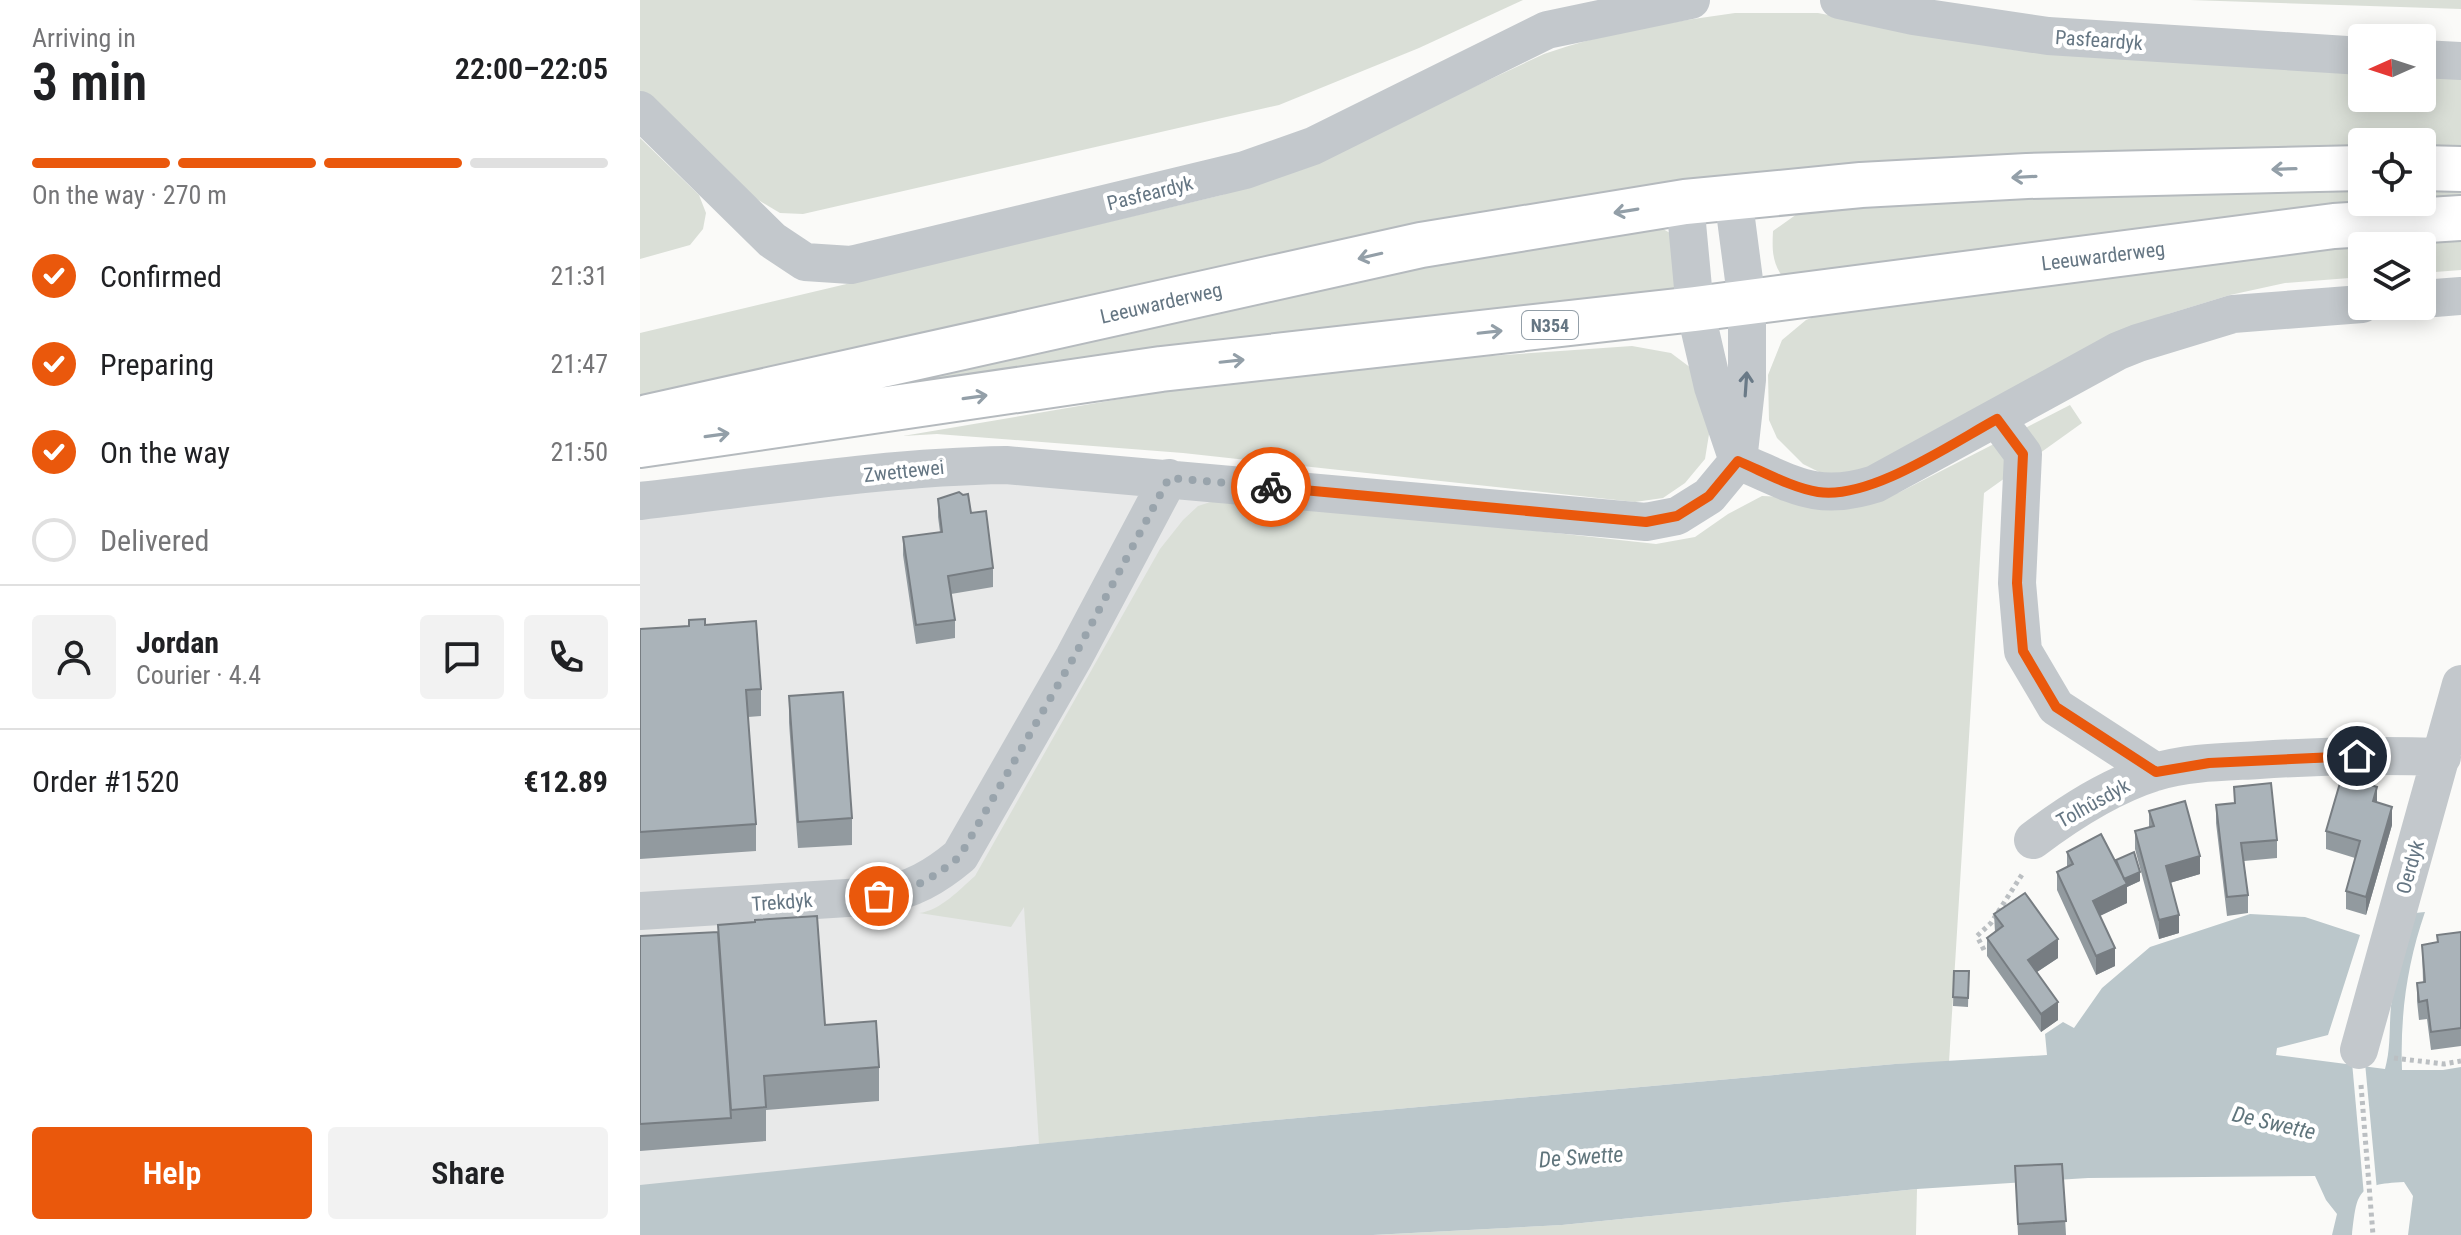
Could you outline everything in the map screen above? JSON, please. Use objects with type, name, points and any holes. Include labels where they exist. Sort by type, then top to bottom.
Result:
[{"type":"main road","name":"Leeuwarderweg","points":[[640,418],[1421,245],[1685,202],[1861,185],[2027,176],[2348,168]]},
{"type":"main road","points":[[2436,168],[2461,169]]},
{"type":"main road","name":"Leeuwarderweg","points":[[640,445],[1161,369],[1747,303],[2334,226],[2461,218]]},
{"type":"street","name":"Pasfeardyk","points":[[640,110],[772,240],[805,262],[851,265],[1245,170],[1313,146],[1547,30],[1691,0]]},
{"type":"street","name":"Pasfeardyk","points":[[1839,0],[1913,16],[2048,36],[2348,55]]},
{"type":"street","points":[[2436,60],[2461,61]]},
{"type":"street","points":[[1169,478],[1646,522],[1677,516],[1709,496],[1738,461],[1747,380],[1747,303],[1733,196]]},
{"type":"street","points":[[1685,202],[1695,309],[1713,387],[1738,461],[1807,490],[1845,492],[1885,480],[2118,351],[2167,333],[2233,314],[2348,305]]},
{"type":"street","points":[[2436,298],[2461,296]]},
{"type":"street","name":"Tolhûsdyk","points":[[1997,419],[2023,454],[2017,583],[2023,651],[2056,707],[2156,772]]},
{"type":"street","name":"Zwettewei","points":[[640,501],[949,466],[1006,465],[1169,478]]},
{"type":"street","name":"Trekdyk","points":[[640,911],[879,896],[918,885],[941,873],[960,856],[1074,657],[1169,478]]},
{"type":"street","name":"Oerdyk","points":[[2359,1063],[2461,684]]},
{"type":"street","name":"Tolhûsdyk","points":[[2033,840],[2094,799],[2156,772],[2209,763],[2307,757],[2442,757]]},
{"type":"path","points":[[1984,950],[1977,936],[1991,923],[2034,856],[2033,840]]},
{"type":"path","points":[[2405,1059],[2444,1064],[2461,1061]]},
{"type":"path","points":[[2359,1063],[2373,1235]]},
{"type":"shaded area","points":[[640,0],[1523,0],[1419,48],[1279,105],[803,214],[780,213],[755,198],[640,93]]},
{"type":"shaded area","points":[[2190,0],[2461,0],[2461,9]]},
{"type":"shaded area","points":[[1735,13],[1818,13],[2014,50],[2348,67],[2348,112],[2436,112],[2436,71],[2461,72],[2461,153],[2436,154],[2436,128],[2348,128],[2348,155],[2027,160],[640,396],[640,333],[1222,195],[1328,155],[1544,54],[1591,40]]},
{"type":"shaded area","points":[[640,138],[699,195],[706,213],[703,229],[690,245],[640,259]]},
{"type":"shaded area","points":[[2461,179],[2461,203],[2436,206],[2436,180]]},
{"type":"shaded area","points":[[2348,182],[2348,216],[1786,281],[1775,263],[1773,231],[1797,214],[1846,206]]},
{"type":"shaded area","points":[[1656,225],[1670,233],[1683,300],[640,432],[1264,289]]},
{"type":"shaded area","points":[[2461,228],[2461,270],[2436,272],[2436,232],[2430,232]]},
{"type":"shaded area","points":[[2348,243],[2348,278],[2285,283],[2230,295],[2168,314],[1880,469],[1825,475],[1803,464],[1777,438],[1769,420],[1768,375],[1782,340],[1806,320],[1838,308]]},
{"type":"shaded area","points":[[1632,346],[1671,353],[1695,371],[1710,428],[1705,459],[1685,483],[1663,498],[1635,502],[1183,453],[937,434],[903,436],[1161,392],[1359,365]]},
{"type":"shaded area","points":[[2070,405],[2082,423],[1984,493],[1949,1062],[1895,1064],[1039,1144],[1024,907],[1011,927],[919,913],[942,904],[975,876],[1160,549],[1198,506],[1226,497],[1656,544],[1695,537],[1762,496],[1898,493]]},
{"type":"shaded area","points":[[899,475],[1266,496],[1078,1163],[640,1199],[640,507]]},
{"type":"shaded area","points":[[1917,1189],[1916,1235],[1373,1235],[1562,1225]]},
{"type":"water","name":"De Swette","points":[[2425,912],[2406,990],[2402,1070],[2461,1067],[2461,1235],[2408,1235],[2413,1196],[2404,1182],[2368,1189],[2358,1200],[2352,1235],[2332,1235],[2337,1214],[2326,1200],[2315,1176],[2088,1178],[1917,1189],[1562,1225],[1373,1235],[640,1235],[640,1185],[1253,1122],[1895,1064],[2047,1055],[2045,1034],[2063,1022],[2074,1028],[2102,988],[2150,947],[2250,914],[2305,917],[2360,935],[2328,1035],[2277,1048],[2276,1055],[2385,1069],[2395,982],[2415,913]]},
{"type":"pier","points":[[2352,1062],[2365,1063],[2377,1190],[2364,1196]]},
{"type":"building","points":[[959,492],[968,494],[971,513],[986,511],[993,568],[948,576],[955,620],[916,625],[903,537],[942,532],[938,499]]},
{"type":"building","points":[[705,619],[705,625],[756,621],[761,689],[746,690],[756,824],[640,832],[640,629],[689,626],[689,620]]},
{"type":"building","points":[[843,692],[852,818],[798,822],[789,696]]},
{"type":"building","points":[[2342,776],[2377,787],[2373,801],[2392,807],[2366,897],[2346,891],[2360,841],[2326,831]]},
{"type":"building","points":[[2271,783],[2277,840],[2241,843],[2248,895],[2227,897],[2216,805],[2235,803],[2234,787]]},
{"type":"building","points":[[2185,801],[2200,856],[2166,866],[2179,915],[2159,920],[2135,831],[2154,826],[2149,811]]},
{"type":"building","points":[[2101,834],[2127,884],[2093,901],[2115,948],[2096,956],[2057,872],[2073,864],[2067,852]]},
{"type":"building","points":[[2134,852],[2140,872],[2124,879],[2116,860]]},
{"type":"building","points":[[2025,893],[2058,939],[2028,960],[2058,1002],[2041,1014],[1987,938],[2003,926],[1994,914]]},
{"type":"building","points":[[817,916],[825,1025],[876,1021],[879,1067],[764,1076],[766,1107],[731,1110],[718,925]]},
{"type":"building","points":[[718,932],[731,1118],[640,1124],[640,936]]},
{"type":"building","points":[[2461,932],[2461,1028],[2431,1032],[2427,1000],[2419,1002],[2417,983],[2425,982],[2422,945],[2438,942],[2437,935]]},
{"type":"building","points":[[1954,971],[1969,971],[1968,998],[1953,997]]},
{"type":"building","points":[[2062,1164],[2066,1221],[2018,1224],[2015,1166]]},
{"type":"way so far","points":[[879,896],[918,885],[941,873],[960,856],[1074,657],[1169,478],[1271,487]]},
{"type":"route","points":[[1271,487],[1646,522],[1677,516],[1709,496],[1738,461],[1807,490],[1845,492],[1885,480],[1997,419],[2023,454],[2017,583],[2023,651],[2056,707],[2156,772],[2209,763],[2357,756]]}]
